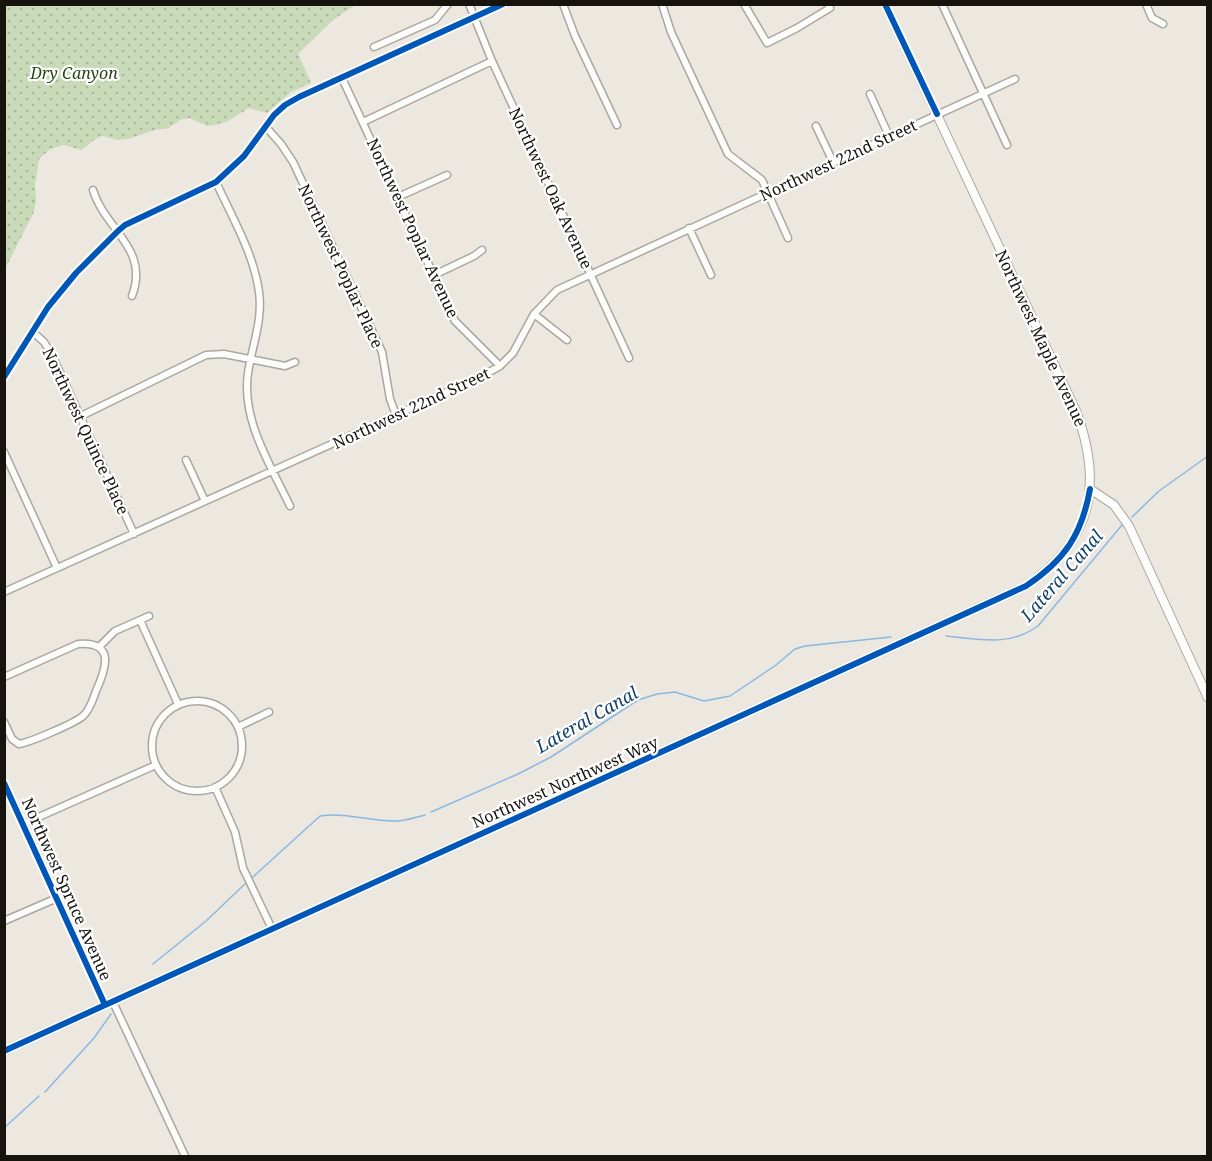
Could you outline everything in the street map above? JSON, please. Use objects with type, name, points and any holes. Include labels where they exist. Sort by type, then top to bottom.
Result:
[{"type":"street","points":[[374,47],[435,20],[448,4]]},
{"type":"street","name":"Northwest Oak Avenue","points":[[470,4],[492,61],[629,358]]},
{"type":"street","points":[[4,377],[61,290],[118,231],[125,225],[216,182],[244,156],[265,126],[285,105],[503,4]]},
{"type":"street","points":[[563,4],[575,36],[617,125]]},
{"type":"street","points":[[662,4],[671,32],[728,154],[762,180],[789,238]]},
{"type":"street","points":[[744,4],[767,43],[797,28],[829,6]]},
{"type":"street","name":"Northwest Maple Avenue","points":[[885,4],[1076,411],[1086,437],[1090,489]]},
{"type":"street","points":[[942,4],[1007,144]]},
{"type":"street","points":[[1146,4],[1152,18],[1163,24]]},
{"type":"street","points":[[363,122],[492,61]]},
{"type":"street","name":"Northwest Poplar Avenue","points":[[342,78],[455,321],[500,366]]},
{"type":"street","name":"Northwest 22nd Street","points":[[4,592],[480,377],[500,366],[513,353],[534,314],[557,290],[1015,79]]},
{"type":"street","points":[[870,94],[890,136]]},
{"type":"street","name":"Northwest Poplar Place","points":[[265,126],[293,162],[382,352],[390,399],[396,415]]},
{"type":"street","points":[[816,126],[833,162]]},
{"type":"street","points":[[398,197],[447,175]]},
{"type":"street","points":[[216,182],[250,258],[260,294],[259,318],[247,375],[250,413],[256,434],[290,506]]},
{"type":"street","points":[[93,190],[96,202],[135,259],[135,286],[132,296]]},
{"type":"street","points":[[689,228],[711,275]]},
{"type":"street","points":[[434,275],[482,250]]},
{"type":"street","points":[[534,314],[567,340]]},
{"type":"street","name":"Northwest Quince Place","points":[[33,332],[44,342],[52,355],[134,534]]},
{"type":"street","points":[[79,417],[206,355],[224,354],[285,366],[295,362]]},
{"type":"street","points":[[4,452],[57,568]]},
{"type":"street","points":[[186,460],[205,501]]},
{"type":"street","points":[[1090,489],[1113,505],[1129,526],[1208,698]]},
{"type":"street","name":"Northwest Northwest Way","points":[[4,1051],[1026,586],[1044,574],[1070,545],[1086,511],[1090,489]]},
{"type":"street","points":[[99,647],[115,631],[149,616]]},
{"type":"street","points":[[140,620],[178,704]]},
{"type":"street","points":[[4,677],[78,644],[88,643],[99,647],[104,653],[106,662],[105,670],[89,708],[83,716],[19,744],[12,739],[4,722]]},
{"type":"street","points":[[195,700],[209,701],[222,707],[238,727],[243,747],[239,763],[231,776],[215,787],[204,791],[188,790],[173,785],[161,774],[156,765],[151,747],[153,733],[159,720],[178,704],[195,700]]},
{"type":"street","points":[[238,727],[269,712]]},
{"type":"street","points":[[23,824],[156,765]]},
{"type":"street","name":"Northwest Spruce Avenue","points":[[4,783],[57,898],[185,1156]]},
{"type":"street","points":[[215,787],[235,832],[243,868],[272,929]]},
{"type":"street","points":[[4,912],[6,921],[57,898]]},
{"type":"green space","name":"Dry Canyon","points":[[5,4],[355,5],[333,20],[298,54],[311,83],[291,92],[267,113],[249,108],[228,121],[215,125],[207,126],[189,118],[180,120],[169,128],[128,139],[118,140],[102,136],[81,150],[64,145],[50,149],[39,159],[34,212],[5,269]]},
{"type":"waterway","name":"Lateral Canal","points":[[1132,517],[1159,491],[1208,456]]},
{"type":"waterway","name":"Lateral Canal","points":[[946,636],[994,640],[1027,633],[1038,626],[1122,525]]},
{"type":"waterway","name":"Lateral Canal","points":[[431,812],[551,757],[638,700],[657,694],[675,692],[704,701],[730,696],[776,665],[795,649],[891,637]]},
{"type":"waterway","name":"Lateral Canal","points":[[253,877],[320,816],[340,815],[397,821],[425,815]]},
{"type":"waterway","name":"Lateral Canal","points":[[153,964],[206,921],[246,883]]},
{"type":"waterway","points":[[45,1092],[94,1038],[111,1014]]},
{"type":"waterway","points":[[4,1128],[39,1096]]},
{"type":"cycle path","points":[[4,377],[48,307],[76,273],[118,231],[125,225],[216,182],[244,156],[274,115],[285,105],[503,4]]},
{"type":"cycle path","points":[[885,4],[937,114]]},
{"type":"cycle path","points":[[4,1051],[1026,586],[1051,566],[1070,545],[1077,533],[1090,489]]},
{"type":"cycle path","points":[[4,783],[105,1005]]}]
